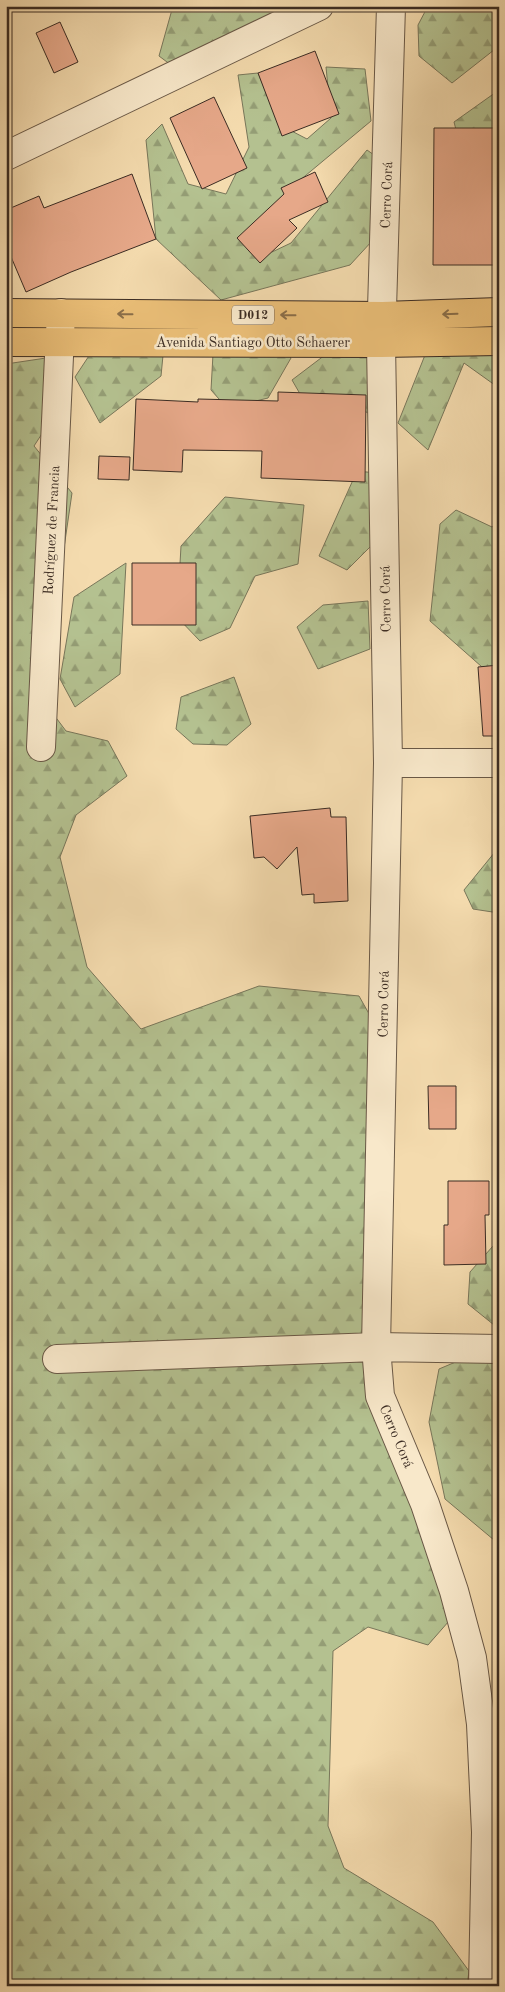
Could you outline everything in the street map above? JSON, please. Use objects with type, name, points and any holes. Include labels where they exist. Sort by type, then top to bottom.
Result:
[{"type":"main road","name":"Avenida Santiago Otto Schaerer","points":[[6,313],[383,316],[499,312]]},
{"type":"main road","name":"Avenida Santiago Otto Schaerer","points":[[6,342],[382,343],[499,341]]},
{"type":"street","points":[[6,156],[319,6]]},
{"type":"street","name":"Cerro Corá","points":[[391,6],[382,343],[388,763],[376,1347],[380,1396],[425,1504],[454,1591],[472,1658],[481,1724],[486,1832],[482,1986]]},
{"type":"street","name":"Rodríguez de Francia","points":[[41,747],[61,313]]},
{"type":"street","points":[[388,763],[499,763]]},
{"type":"street","points":[[57,1359],[376,1347],[499,1349]]},
{"type":"green space","points":[[173,6],[309,6],[187,77],[159,56]]},
{"type":"green space","points":[[428,6],[499,6],[499,46],[452,83],[419,56],[418,25]]},
{"type":"green space","points":[[326,67],[365,69],[371,121],[287,191],[257,238],[272,252],[291,243],[367,150],[394,169],[395,216],[350,265],[221,300],[156,239],[146,140],[162,124],[188,184],[226,194],[249,147],[238,75],[258,73],[280,125],[307,139],[331,118]]},
{"type":"green space","points":[[499,90],[499,149],[461,149],[454,122]]},
{"type":"green space","points":[[167,314],[161,376],[100,423],[75,377],[110,324]]},
{"type":"green space","points":[[258,315],[291,358],[268,398],[227,408],[211,390],[215,318]]},
{"type":"green space","points":[[499,331],[499,388],[464,363],[428,450],[398,423],[425,355]]},
{"type":"green space","points":[[350,336],[386,368],[384,422],[352,404],[307,406],[292,380]]},
{"type":"green space","points":[[46,358],[69,392],[34,446],[72,493],[42,699],[66,731],[108,741],[127,776],[76,815],[60,857],[87,967],[141,1029],[259,986],[359,996],[395,1060],[381,1407],[456,1613],[428,1645],[368,1627],[333,1651],[328,1826],[344,1868],[433,1922],[469,1971],[467,1986],[6,1986],[6,364]]},
{"type":"green space","points":[[357,471],[386,474],[381,536],[347,570],[319,556]]},
{"type":"green space","points":[[225,497],[304,505],[298,564],[255,576],[230,628],[200,641],[177,617],[181,546]]},
{"type":"green space","points":[[456,510],[492,527],[499,522],[499,682],[430,621],[440,524]]},
{"type":"green space","points":[[126,563],[120,674],[75,707],[60,679],[74,597]]},
{"type":"green space","points":[[368,601],[370,649],[318,669],[297,627],[323,605]]},
{"type":"green space","points":[[234,677],[251,724],[227,745],[193,744],[176,729],[181,697]]},
{"type":"green space","points":[[499,847],[499,913],[473,909],[464,890]]},
{"type":"green space","points":[[499,1245],[499,1329],[468,1304],[470,1272],[493,1246]]},
{"type":"green space","points":[[477,1353],[499,1358],[499,1539],[494,1540],[445,1499],[429,1422],[439,1369]]},
{"type":"building","points":[[60,22],[78,62],[54,73],[36,33]]},
{"type":"building","points":[[315,51],[339,114],[282,136],[258,73]]},
{"type":"building","points":[[214,97],[247,168],[202,189],[170,118]]},
{"type":"building","points":[[434,128],[494,128],[494,265],[433,265]]},
{"type":"building","points":[[315,172],[328,202],[289,220],[297,228],[260,263],[237,238],[284,194],[281,188]]},
{"type":"building","points":[[132,174],[156,239],[71,272],[26,292],[6,245],[6,210],[39,196],[44,208]]},
{"type":"building","points":[[278,392],[366,395],[365,482],[261,478],[262,451],[183,450],[182,472],[133,470],[136,399],[198,402],[198,399],[278,401]]},
{"type":"building","points":[[99,456],[130,457],[129,480],[98,479]]},
{"type":"building","points":[[132,563],[196,563],[196,625],[132,625]]},
{"type":"building","points":[[499,665],[499,736],[483,736],[478,667]]},
{"type":"building","points":[[330,808],[331,817],[346,817],[348,901],[314,903],[314,894],[302,895],[297,847],[277,869],[264,857],[254,858],[250,816]]},
{"type":"building","points":[[428,1086],[456,1086],[456,1129],[429,1129]]},
{"type":"building","points":[[448,1181],[489,1181],[489,1215],[485,1215],[486,1264],[444,1265],[444,1225],[448,1225]]}]
